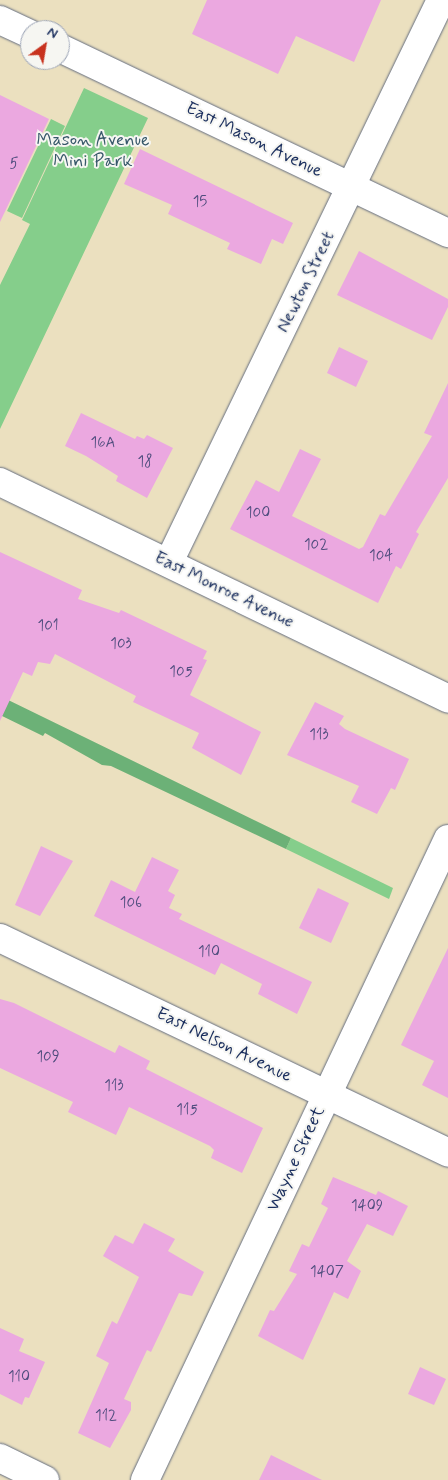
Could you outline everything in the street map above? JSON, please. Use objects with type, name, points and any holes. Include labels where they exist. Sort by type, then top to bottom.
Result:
[{"type":"street","name":"Newton Street","points":[[168,562],[353,187],[441,0]]},
{"type":"street","points":[[0,20],[20,29]]},
{"type":"street","name":"East Mason Avenue","points":[[70,53],[448,233]]},
{"type":"street","name":"East Monroe Avenue","points":[[0,482],[448,699]]},
{"type":"street","name":"Wayne Street","points":[[145,1480],[448,839]]},
{"type":"street","name":"East Nelson Avenue","points":[[0,938],[448,1153]]},
{"type":"street","points":[[0,1458],[45,1480]]},
{"type":"green space","name":"Mason Avenue Mini Park","points":[[84,88],[148,118],[0,429],[0,285],[30,224],[22,220]]},
{"type":"green space","points":[[51,119],[65,126],[22,218],[7,211]]},
{"type":"green space","points":[[0,696],[291,838],[286,849],[111,766],[102,765],[45,733],[43,736],[0,715]]},
{"type":"green space","points":[[291,838],[393,888],[389,899],[286,849]]},
{"type":"building","points":[[207,0],[381,0],[354,62],[296,36],[278,74],[192,34]]},
{"type":"building","points":[[0,95],[49,119],[0,222]]},
{"type":"building","points":[[140,149],[293,223],[283,244],[272,239],[261,264],[227,249],[230,243],[168,214],[172,205],[124,184]]},
{"type":"building","points":[[359,251],[448,299],[448,307],[432,340],[337,295]]},
{"type":"building","points":[[339,347],[368,361],[356,387],[327,373]]},
{"type":"building","points":[[448,383],[448,478],[416,532],[419,534],[401,569],[396,566],[378,603],[230,529],[256,480],[279,492],[300,449],[321,459],[292,516],[359,549],[363,547],[380,514],[385,516],[432,436],[424,433]]},
{"type":"building","points":[[81,413],[135,439],[137,436],[144,439],[147,435],[173,448],[147,498],[116,481],[118,476],[86,456],[65,446]]},
{"type":"building","points":[[0,552],[82,590],[78,599],[119,613],[121,610],[207,651],[203,659],[207,660],[190,695],[261,732],[241,775],[192,748],[199,733],[133,702],[136,696],[55,654],[50,664],[38,662],[32,676],[23,672],[0,721]]},
{"type":"building","points":[[315,702],[344,716],[339,724],[345,729],[409,759],[395,790],[391,788],[377,814],[351,802],[359,786],[287,755]]},
{"type":"building","points":[[41,846],[73,861],[40,916],[15,905]]},
{"type":"building","points":[[152,857],[179,870],[168,891],[175,895],[169,908],[182,914],[179,919],[312,982],[297,1014],[258,994],[262,984],[221,963],[215,975],[94,916],[111,880],[135,892]]},
{"type":"building","points":[[318,888],[349,903],[331,943],[299,928]]},
{"type":"building","points":[[448,948],[448,1098],[422,1085],[434,1061],[401,1045]]},
{"type":"building","points":[[0,999],[14,1003],[115,1053],[119,1045],[150,1061],[146,1069],[263,1128],[242,1173],[211,1158],[214,1150],[210,1146],[129,1107],[116,1135],[68,1112],[73,1102],[0,1068]]},
{"type":"building","points":[[333,1177],[376,1195],[378,1191],[408,1206],[393,1236],[367,1224],[347,1261],[361,1271],[348,1299],[334,1292],[303,1360],[258,1336],[270,1310],[274,1311],[297,1274],[289,1271],[302,1244],[309,1247],[328,1208],[321,1204]]},
{"type":"building","points":[[144,1223],[175,1239],[168,1251],[204,1272],[192,1296],[179,1293],[151,1352],[147,1350],[124,1399],[131,1402],[131,1410],[110,1448],[78,1433],[109,1363],[96,1356],[112,1321],[117,1324],[139,1277],[103,1256],[115,1235],[133,1244]]},
{"type":"building","points":[[0,1328],[24,1339],[19,1351],[45,1362],[29,1398],[25,1397],[22,1405],[0,1394]]},
{"type":"building","points":[[420,1367],[446,1379],[434,1405],[408,1394]]},
{"type":"building","points":[[271,1455],[322,1480],[259,1480]]}]
